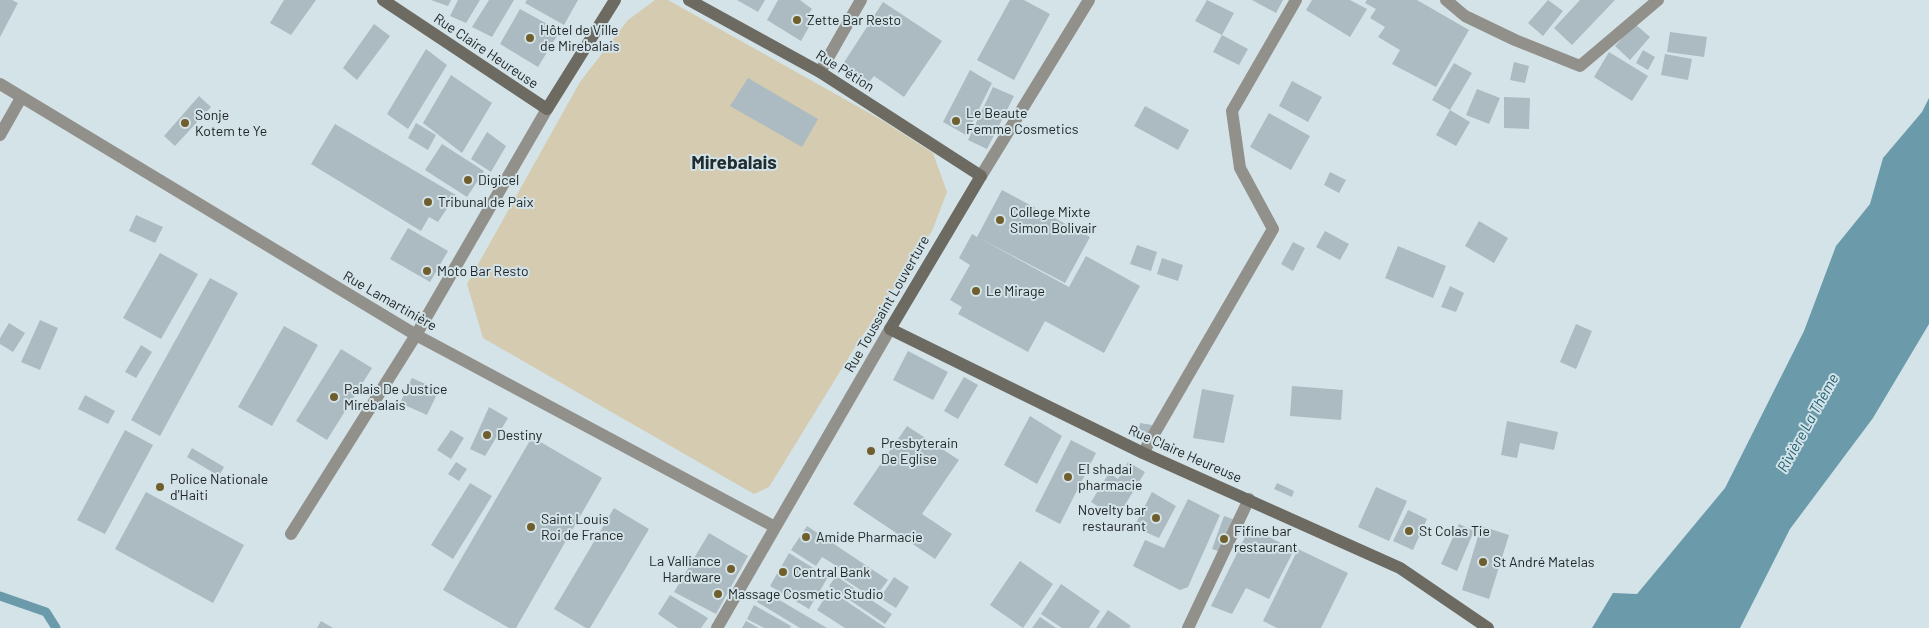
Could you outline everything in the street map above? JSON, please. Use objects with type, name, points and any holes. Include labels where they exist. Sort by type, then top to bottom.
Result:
[{"type":"main road","name":"Rue Claire Heureuse","points":[[383,0],[547,110]]},
{"type":"main road","points":[[547,110],[615,0]]},
{"type":"main road","name":"Rue Pétion","points":[[688,0],[820,72],[981,176]]},
{"type":"main road","name":"Rue Toussaint Louverture","points":[[890,329],[981,176]]},
{"type":"main road","name":"Rue Claire Heureuse","points":[[890,329],[1143,452],[1400,568],[1488,628]]},
{"type":"street","points":[[820,72],[861,0]]},
{"type":"street","name":"Rue Toussaint Louverture","points":[[981,176],[1089,0]]},
{"type":"street","points":[[1143,452],[1273,229],[1240,168],[1232,111],[1296,0]]},
{"type":"street","points":[[1446,0],[1465,16],[1515,40],[1580,66],[1658,0]]},
{"type":"street","name":"Rue Lamartinière","points":[[0,84],[416,335],[775,527]]},
{"type":"street","points":[[0,135],[21,98]]},
{"type":"street","points":[[290,534],[416,335],[547,110]]},
{"type":"street","name":"Rue Toussaint Louverture","points":[[717,628],[890,329]]},
{"type":"street","points":[[1188,628],[1249,499]]},
{"type":"shaded area","points":[[655,0],[668,0],[880,119],[933,153],[947,192],[932,231],[857,344],[769,487],[754,494],[483,338],[467,284],[580,82],[628,20]]},
{"type":"water","name":"Rivière La Thème","points":[[1929,98],[1929,324],[1873,418],[1790,529],[1740,628],[1592,628],[1613,593],[1637,594],[1725,488],[1804,331],[1836,246],[1870,204],[1883,158],[1922,112]]},
{"type":"building","points":[[0,0],[12,0],[18,3],[0,37]]},
{"type":"building","points":[[284,0],[316,0],[291,35],[270,23]]},
{"type":"building","points":[[431,0],[451,0],[448,6]]},
{"type":"building","points":[[458,0],[480,0],[466,23],[450,16]]},
{"type":"building","points":[[489,0],[514,0],[492,37],[472,27]]},
{"type":"building","points":[[527,0],[578,0],[564,25],[525,3]]},
{"type":"building","points":[[737,0],[765,0],[758,12]]},
{"type":"building","points":[[778,0],[800,0],[812,9],[809,13],[814,18],[801,41],[767,20]]},
{"type":"building","points":[[1010,0],[1024,0],[1050,14],[1014,80],[977,60]]},
{"type":"building","points":[[1207,0],[1234,13],[1222,35],[1195,21]]},
{"type":"building","points":[[1252,0],[1283,0],[1276,13]]},
{"type":"building","points":[[1312,0],[1350,0],[1367,9],[1350,37],[1306,10]]},
{"type":"building","points":[[1367,0],[1417,0],[1469,30],[1436,87],[1392,64],[1400,50],[1378,37],[1385,27],[1370,18],[1376,9],[1365,3]]},
{"type":"building","points":[[1548,0],[1563,11],[1543,36],[1528,23]]},
{"type":"building","points":[[1580,0],[1615,0],[1572,45],[1554,28]]},
{"type":"building","points":[[883,2],[942,41],[904,97],[874,76],[867,85],[841,67]]},
{"type":"building","name":"Hôtel de Ville de Mirebalais","points":[[520,9],[560,31],[538,67],[500,44]]},
{"type":"building","points":[[374,24],[390,36],[357,80],[343,68]]},
{"type":"building","points":[[1635,24],[1650,37],[1630,60],[1615,46]]},
{"type":"building","points":[[1670,32],[1707,37],[1704,57],[1667,52]]},
{"type":"building","points":[[1222,35],[1248,49],[1239,65],[1213,52]]},
{"type":"building","points":[[426,49],[447,65],[408,129],[387,114]]},
{"type":"building","points":[[1643,50],[1655,57],[1648,70],[1636,63]]},
{"type":"building","points":[[1609,52],[1648,76],[1632,101],[1594,77]]},
{"type":"building","points":[[1665,54],[1692,59],[1688,80],[1661,75]]},
{"type":"building","points":[[1514,62],[1529,66],[1525,83],[1510,80]]},
{"type":"building","points":[[1454,63],[1472,73],[1450,110],[1432,100]]},
{"type":"building","points":[[970,70],[992,83],[966,135],[943,122]]},
{"type":"building","points":[[451,75],[492,103],[462,153],[423,123]]},
{"type":"building","points":[[748,78],[818,119],[802,147],[730,106]]},
{"type":"building","points":[[1292,81],[1322,97],[1308,122],[1279,106]]},
{"type":"building","points":[[993,87],[1014,96],[987,149],[968,140]]},
{"type":"building","points":[[1477,89],[1500,98],[1489,124],[1466,115]]},
{"type":"building","points":[[199,96],[211,107],[175,146],[164,136]]},
{"type":"building","points":[[1504,97],[1530,98],[1529,129],[1504,128]]},
{"type":"building","points":[[1145,106],[1189,130],[1178,150],[1134,126]]},
{"type":"building","points":[[1450,110],[1470,122],[1456,146],[1436,135]]},
{"type":"building","points":[[1269,113],[1310,136],[1291,170],[1250,147]]},
{"type":"building","points":[[416,123],[436,135],[428,150],[408,138]]},
{"type":"building","points":[[335,124],[456,195],[438,222],[429,217],[421,231],[311,164]]},
{"type":"building","points":[[487,132],[506,146],[491,172],[471,159]]},
{"type":"building","points":[[442,144],[484,171],[467,197],[425,170]]},
{"type":"building","points":[[1330,172],[1346,180],[1339,193],[1324,185]]},
{"type":"building","points":[[1002,190],[1090,237],[1065,283],[979,238],[1069,287],[1086,256],[1140,286],[1104,353],[1045,321],[1028,352],[958,314],[962,307],[950,300],[970,265],[959,258],[972,234],[977,237]]},
{"type":"building","points":[[136,215],[163,227],[155,243],[129,231]]},
{"type":"building","points":[[1479,221],[1508,238],[1494,263],[1465,246]]},
{"type":"building","points":[[408,228],[448,251],[430,282],[390,259]]},
{"type":"building","points":[[1325,231],[1349,244],[1340,260],[1316,247]]},
{"type":"building","points":[[1293,242],[1305,248],[1293,271],[1281,264]]},
{"type":"building","points":[[1137,245],[1157,252],[1151,271],[1130,264]]},
{"type":"building","points":[[1398,246],[1446,266],[1433,298],[1385,278]]},
{"type":"building","points":[[160,253],[198,274],[161,339],[123,318]]},
{"type":"building","points":[[1162,258],[1183,265],[1178,281],[1157,274]]},
{"type":"building","points":[[210,278],[238,293],[160,436],[131,420]]},
{"type":"building","points":[[1450,286],[1464,293],[1456,312],[1441,307]]},
{"type":"building","points":[[40,320],[58,328],[40,370],[21,362]]},
{"type":"building","points":[[9,323],[25,333],[13,352],[0,344],[0,338]]},
{"type":"building","points":[[1576,324],[1592,331],[1576,369],[1560,362]]},
{"type":"building","points":[[284,326],[318,345],[272,426],[238,407]]},
{"type":"building","points":[[141,345],[152,352],[136,378],[125,372]]},
{"type":"building","points":[[341,349],[372,368],[327,440],[296,421]]},
{"type":"building","points":[[908,351],[948,372],[933,400],[893,380]]},
{"type":"building","points":[[964,377],[978,385],[958,419],[944,411]]},
{"type":"building","points":[[412,378],[439,390],[427,415],[400,403]]},
{"type":"building","points":[[1292,386],[1343,390],[1341,420],[1290,416]]},
{"type":"building","points":[[1202,389],[1234,395],[1224,443],[1193,438]]},
{"type":"building","points":[[85,395],[115,411],[108,424],[78,409]]},
{"type":"building","points":[[489,407],[508,418],[485,456],[470,449]]},
{"type":"building","points":[[1030,416],[1062,436],[1037,484],[1004,465]]},
{"type":"building","points":[[1507,421],[1558,432],[1554,450],[1520,443],[1517,458],[1501,455]]},
{"type":"building","points":[[1140,423],[1152,425],[1150,435],[1138,433]]},
{"type":"building","points":[[907,426],[959,460],[922,514],[952,534],[935,559],[853,504]]},
{"type":"building","points":[[125,430],[153,445],[105,534],[77,520]]},
{"type":"building","points":[[451,430],[464,438],[451,459],[437,450]]},
{"type":"building","points":[[532,437],[602,478],[516,628],[509,628],[443,590]]},
{"type":"building","points":[[1071,440],[1096,453],[1060,524],[1035,511]]},
{"type":"building","points":[[192,448],[224,467],[219,476],[187,457]]},
{"type":"building","points":[[456,462],[467,469],[459,481],[448,474]]},
{"type":"building","points":[[1128,462],[1145,472],[1117,518],[1091,502],[1109,473],[1118,479]]},
{"type":"building","points":[[470,483],[492,496],[453,559],[431,545]]},
{"type":"building","points":[[1277,483],[1294,491],[1292,497],[1274,489]]},
{"type":"building","points":[[1376,487],[1407,501],[1389,541],[1358,527]]},
{"type":"building","points":[[146,492],[244,545],[213,603],[115,549]]},
{"type":"building","points":[[1152,492],[1176,506],[1159,538],[1134,527]]},
{"type":"building","points":[[1188,499],[1220,515],[1188,587],[1180,590],[1133,566],[1145,540],[1164,548]]},
{"type":"building","points":[[614,508],[649,529],[590,628],[586,628],[554,609]]},
{"type":"building","points":[[1408,510],[1427,519],[1413,550],[1393,541]]},
{"type":"building","points":[[1224,516],[1238,521],[1224,553],[1212,549]]},
{"type":"building","points":[[1459,524],[1474,531],[1457,571],[1441,564]]},
{"type":"building","points":[[807,526],[888,580],[874,599],[844,579],[848,573],[822,557],[816,566],[791,550]]},
{"type":"building","points":[[1481,526],[1509,535],[1489,599],[1462,590]]},
{"type":"building","points":[[1250,527],[1294,550],[1269,599],[1246,588],[1232,614],[1211,606]]},
{"type":"building","points":[[709,533],[748,556],[716,614],[674,592]]},
{"type":"building","points":[[1298,549],[1348,573],[1321,628],[1277,628],[1263,621]]},
{"type":"building","points":[[789,553],[828,577],[809,609],[770,586]]},
{"type":"building","points":[[1020,561],[1053,584],[1023,628],[990,605]]},
{"type":"building","points":[[836,576],[892,614],[885,624],[829,586]]},
{"type":"building","points":[[894,577],[909,587],[896,608],[880,598]]},
{"type":"building","points":[[1061,584],[1100,611],[1089,628],[1062,628],[1041,614]]},
{"type":"building","points":[[830,590],[886,628],[845,628],[817,610]]},
{"type":"building","points":[[764,591],[827,628],[800,628],[757,602]]},
{"type":"building","points":[[670,595],[708,618],[701,628],[678,628],[658,614]]},
{"type":"building","points":[[754,605],[791,626],[790,628],[764,628],[747,619]]},
{"type":"building","points":[[1108,610],[1131,626],[1129,628],[1096,628]]},
{"type":"building","points":[[1040,617],[1056,628],[1032,628]]},
{"type":"building","points":[[321,621],[333,628],[317,628]]},
{"type":"building","points":[[746,621],[759,628],[742,628]]},
{"type":"waterway","points":[[0,596],[46,612],[56,628]]},
{"type":"place","name":"Zette Bar Resto","points":[[797,20]]},
{"type":"place","name":"Hôtel de Ville de Mirebalais","points":[[530,38]]},
{"type":"place","name":"Le Beaute Femme Cosmetics","points":[[956,121]]},
{"type":"place","name":"Sonje Kotem te Ye","points":[[185,123]]},
{"type":"place","name":"Digicel","points":[[468,180]]},
{"type":"place","name":"Tribunal de Paix","points":[[428,202]]},
{"type":"place","name":"College Mixte Simon Bolivair","points":[[1000,220]]},
{"type":"place","name":"Moto Bar Resto","points":[[427,271]]},
{"type":"place","name":"Le Mirage","points":[[976,291]]},
{"type":"place","name":"Palais De Justice Mirebalais","points":[[334,397]]},
{"type":"place","name":"Destiny","points":[[487,435]]},
{"type":"place","name":"Presbyterain De Eglise","points":[[871,451]]},
{"type":"place","name":"El shadai pharmacie","points":[[1068,477]]},
{"type":"place","name":"Police Nationale d'Haiti","points":[[160,487]]},
{"type":"place","name":"Novelty bar restaurant","points":[[1156,518]]},
{"type":"place","name":"Saint Louis Roi de France","points":[[531,527]]},
{"type":"place","name":"St Colas Tie","points":[[1409,531]]},
{"type":"place","name":"Amide Pharmacie","points":[[806,537]]},
{"type":"place","name":"Fifine bar restaurant","points":[[1224,539]]},
{"type":"place","name":"St André Matelas","points":[[1483,562]]},
{"type":"place","name":"La Valliance Hardware","points":[[731,569]]},
{"type":"place","name":"Central Bank","points":[[783,572]]},
{"type":"place","name":"Massage Cosmetic Studio","points":[[718,594]]},
{"type":"district","name":"Mirebalais","points":[[734,163]]}]
